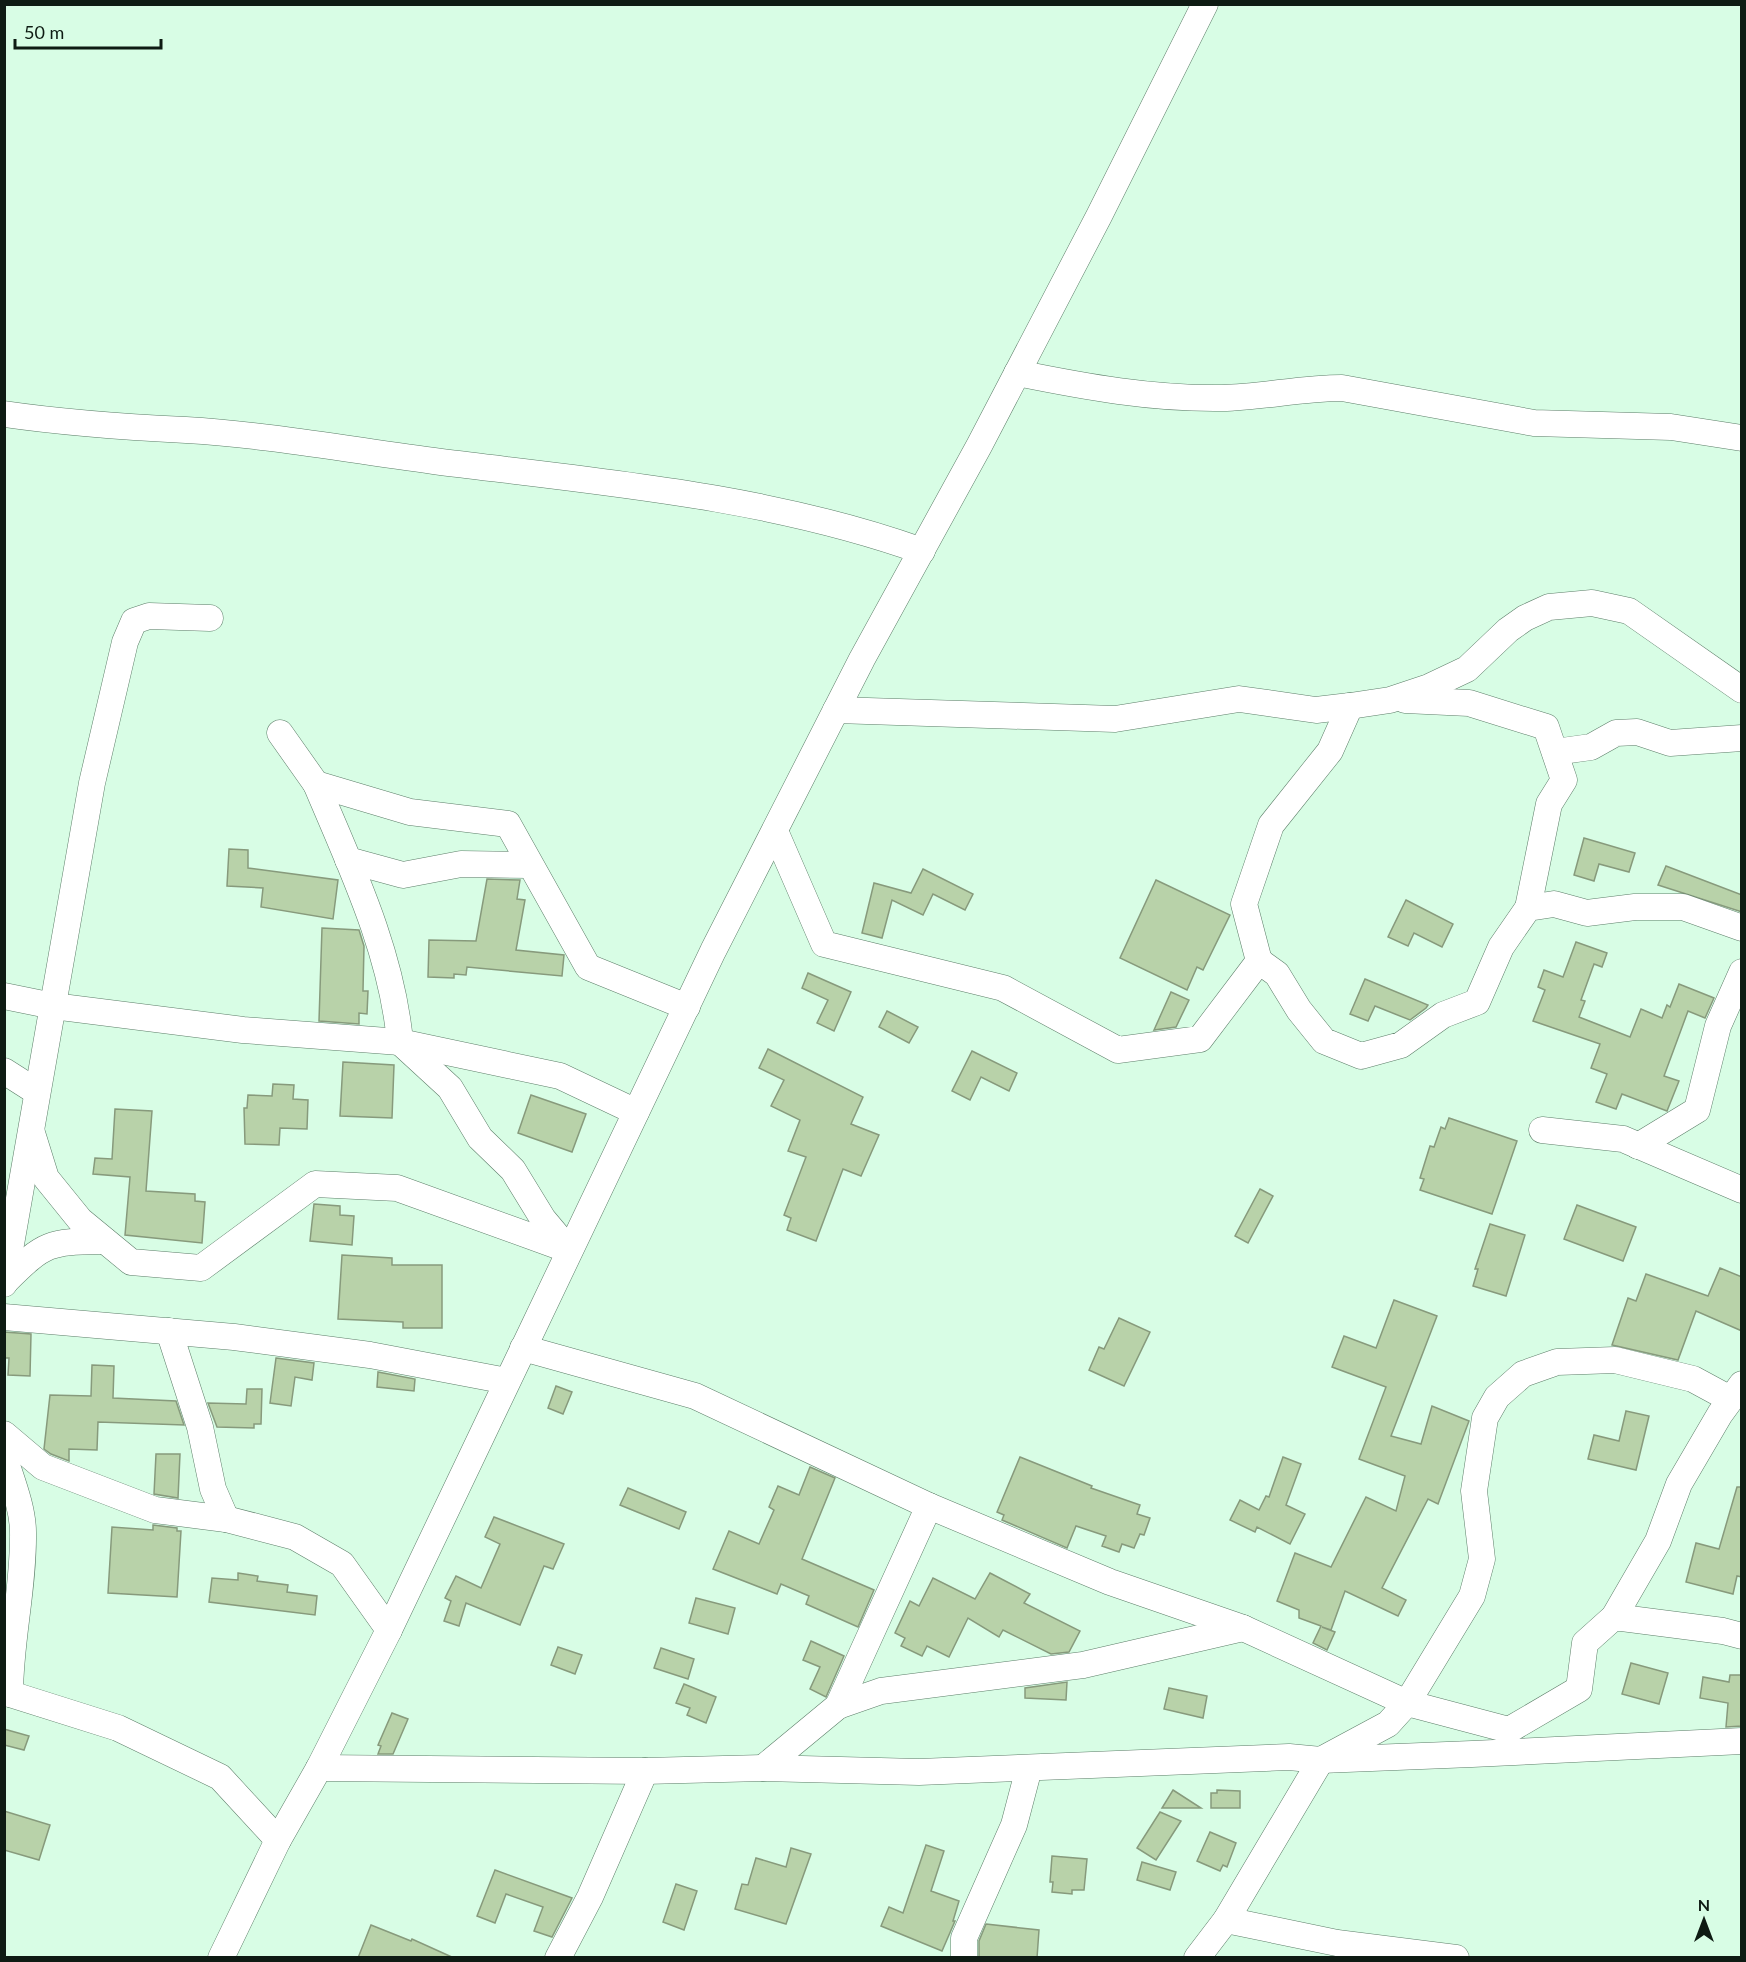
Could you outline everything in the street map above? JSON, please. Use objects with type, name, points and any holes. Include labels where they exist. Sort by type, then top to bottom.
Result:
[{"type":"street","points":[[221,1958],[278,1840],[319,1768],[389,1630],[636,1112],[775,831],[836,710],[1017,373],[1205,4]]},
{"type":"street","points":[[1017,373],[1120,393],[1163,397],[1224,398],[1310,388],[1342,388],[1534,423],[1671,427],[1742,438]]},
{"type":"street","points":[[4,414],[66,423],[148,430],[186,430],[297,442],[601,481],[797,515],[862,529],[922,551]]},
{"type":"street","points":[[836,710],[1115,718],[1239,699],[1316,710],[1350,706],[1390,700],[1429,687],[1467,669],[1508,630],[1525,618],[1549,607],[1592,603],[1629,611],[1742,690]]},
{"type":"street","points":[[5,1282],[30,1127],[92,783],[125,642],[134,621],[149,616],[210,618]]},
{"type":"street","points":[[1350,706],[1330,751],[1271,825],[1244,904],[1259,961],[1277,974],[1299,1010],[1324,1041],[1361,1056],[1401,1045],[1443,1015],[1477,1002],[1502,947],[1528,908],[1549,804],[1564,780],[1546,727],[1469,703],[1390,700]]},
{"type":"street","points":[[1555,752],[1591,747],[1616,733],[1637,732],[1670,743],[1742,738]]},
{"type":"street","points":[[280,733],[316,784],[362,891],[397,1004],[400,1042],[450,1088],[480,1138],[513,1170],[543,1219],[570,1250]]},
{"type":"street","points":[[316,784],[411,812],[508,824],[588,967],[687,1007]]},
{"type":"street","points":[[775,831],[824,944],[1003,988],[1118,1050],[1200,1039],[1259,961]]},
{"type":"street","points":[[348,860],[403,875],[461,864],[530,865]]},
{"type":"street","points":[[1528,908],[1554,904],[1587,913],[1635,907],[1683,907],[1742,928]]},
{"type":"street","points":[[1638,1146],[1697,1110],[1718,1026],[1742,972]]},
{"type":"street","points":[[4,996],[53,1006],[243,1030],[400,1042],[560,1076],[636,1112]]},
{"type":"street","points":[[4,1071],[37,1092]]},
{"type":"street","points":[[30,1127],[46,1178],[80,1220],[131,1262],[201,1268],[315,1184],[397,1188],[570,1250]]},
{"type":"street","points":[[1542,1130],[1623,1139],[1742,1190]]},
{"type":"street","points":[[5,1282],[33,1254],[58,1242],[105,1241]]},
{"type":"street","points":[[4,1317],[169,1331],[370,1355],[507,1381]]},
{"type":"street","points":[[169,1331],[200,1427],[213,1489],[226,1520]]},
{"type":"street","points":[[523,1348],[695,1396],[929,1506],[1110,1582],[1243,1628],[1407,1704],[1509,1730],[1579,1689],[1586,1643],[1614,1617],[1658,1541],[1679,1484],[1736,1392],[1615,1360],[1557,1362],[1523,1374],[1497,1397],[1485,1418],[1474,1491],[1482,1559],[1472,1596],[1407,1704],[1388,1724],[1321,1760],[1226,1920],[1197,1958]]},
{"type":"street","points":[[4,1434],[43,1467],[155,1510],[226,1520],[295,1537],[342,1564],[389,1630]]},
{"type":"street","points":[[4,1456],[23,1530],[20,1597],[10,1657],[7,1693],[118,1728],[220,1778],[278,1840]]},
{"type":"street","points":[[838,1706],[929,1506]]},
{"type":"street","points":[[1614,1617],[1723,1630],[1742,1636]]},
{"type":"street","points":[[763,1768],[838,1706],[881,1691],[1083,1665],[1243,1628]]},
{"type":"street","points":[[319,1768],[645,1771],[763,1768],[919,1772],[1289,1757],[1321,1760],[1742,1741]]},
{"type":"street","points":[[964,1958],[964,1938],[1014,1825],[1029,1768]]},
{"type":"street","points":[[558,1958],[590,1897],[645,1771]]},
{"type":"street","points":[[1226,1920],[1374,1952],[1456,1958]]},
{"type":"building","points":[[1584,838],[1635,853],[1629,872],[1599,864],[1594,881],[1574,875]]},
{"type":"building","points":[[229,849],[248,850],[248,868],[338,880],[333,919],[261,907],[263,888],[227,886]]},
{"type":"building","points":[[1666,866],[1742,895],[1742,912],[1658,885]]},
{"type":"building","points":[[923,869],[973,894],[965,910],[933,894],[923,915],[892,900],[882,938],[862,933],[874,883],[911,893]]},
{"type":"building","points":[[487,879],[520,880],[517,899],[525,900],[516,950],[564,955],[562,976],[467,967],[466,975],[454,974],[454,978],[428,977],[429,940],[476,941]]},
{"type":"building","points":[[1156,880],[1230,915],[1203,970],[1197,967],[1187,990],[1120,958]]},
{"type":"building","points":[[1406,900],[1453,924],[1442,947],[1414,933],[1408,946],[1388,937]]},
{"type":"building","points":[[322,928],[359,930],[364,946],[363,991],[368,991],[367,1014],[359,1013],[359,1024],[319,1021]]},
{"type":"building","points":[[1576,942],[1607,953],[1602,967],[1594,964],[1581,1000],[1585,1001],[1579,1017],[1630,1037],[1641,1009],[1662,1018],[1667,1005],[1670,1007],[1679,984],[1714,998],[1705,1018],[1688,1011],[1664,1076],[1679,1081],[1667,1111],[1622,1094],[1616,1109],[1596,1102],[1607,1074],[1591,1068],[1600,1044],[1533,1021],[1545,990],[1538,987],[1544,970],[1563,977]]},
{"type":"building","points":[[808,973],[851,992],[834,1031],[817,1023],[828,1000],[802,988]]},
{"type":"building","points":[[1365,979],[1428,1005],[1410,1020],[1375,1006],[1368,1021],[1350,1014]]},
{"type":"building","points":[[1171,992],[1189,1000],[1176,1027],[1154,1030]]},
{"type":"building","points":[[887,1011],[918,1027],[909,1043],[879,1027]]},
{"type":"building","points":[[768,1049],[863,1097],[851,1124],[879,1135],[861,1176],[843,1169],[816,1241],[787,1230],[791,1218],[784,1215],[806,1157],[788,1151],[800,1120],[771,1106],[784,1080],[759,1068]]},
{"type":"building","points":[[972,1051],[1017,1073],[1009,1091],[981,1077],[970,1100],[952,1091]]},
{"type":"building","points":[[343,1062],[394,1065],[392,1118],[340,1116]]},
{"type":"building","points":[[273,1084],[294,1085],[293,1099],[308,1100],[307,1129],[280,1128],[279,1145],[245,1144],[244,1108],[247,1108],[248,1095],[272,1096]]},
{"type":"building","points":[[531,1095],[586,1114],[572,1152],[518,1133]]},
{"type":"building","points":[[115,1109],[152,1111],[146,1191],[195,1194],[195,1201],[205,1202],[202,1243],[125,1235],[130,1177],[93,1174],[95,1158],[112,1159]]},
{"type":"building","points":[[1449,1118],[1517,1141],[1492,1214],[1420,1190],[1424,1179],[1420,1178],[1430,1146],[1434,1147],[1441,1127],[1445,1129]]},
{"type":"building","points":[[1260,1189],[1273,1196],[1248,1243],[1235,1236]]},
{"type":"building","points":[[314,1204],[340,1206],[340,1215],[354,1216],[352,1245],[310,1241]]},
{"type":"building","points":[[1577,1205],[1636,1227],[1623,1261],[1564,1239]]},
{"type":"building","points":[[1490,1224],[1525,1235],[1506,1296],[1473,1286],[1478,1269],[1475,1269]]},
{"type":"building","points":[[342,1255],[392,1258],[392,1265],[442,1265],[442,1328],[403,1328],[403,1322],[338,1319]]},
{"type":"building","points":[[1720,1268],[1742,1277],[1742,1331],[1696,1311],[1678,1360],[1612,1345],[1628,1298],[1636,1301],[1646,1274],[1708,1296]]},
{"type":"building","points":[[1394,1300],[1437,1316],[1391,1436],[1421,1444],[1432,1406],[1469,1421],[1438,1504],[1428,1499],[1382,1588],[1406,1600],[1398,1616],[1345,1591],[1331,1630],[1322,1627],[1335,1632],[1327,1650],[1313,1643],[1321,1626],[1299,1618],[1299,1610],[1277,1601],[1295,1553],[1331,1567],[1366,1497],[1396,1511],[1405,1476],[1359,1459],[1386,1387],[1332,1367],[1344,1336],[1376,1348]]},
{"type":"building","points":[[1119,1318],[1150,1332],[1124,1386],[1089,1370],[1099,1347],[1104,1349]]},
{"type":"building","points":[[4,1332],[31,1334],[30,1376],[8,1375],[9,1358],[4,1358]]},
{"type":"building","points":[[276,1358],[314,1363],[312,1380],[295,1377],[291,1406],[270,1403]]},
{"type":"building","points":[[92,1365],[114,1366],[113,1398],[176,1401],[184,1425],[98,1422],[97,1450],[69,1449],[69,1461],[51,1454],[44,1449],[50,1395],[91,1396]]},
{"type":"building","points":[[378,1372],[415,1379],[414,1391],[377,1387]]},
{"type":"building","points":[[556,1386],[572,1392],[563,1414],[548,1408]]},
{"type":"building","points":[[247,1389],[262,1389],[261,1424],[254,1424],[254,1428],[217,1427],[208,1403],[246,1404]]},
{"type":"building","points":[[1626,1411],[1649,1416],[1636,1470],[1588,1459],[1594,1435],[1619,1441]]},
{"type":"building","points":[[156,1454],[180,1454],[178,1498],[154,1494]]},
{"type":"building","points":[[1020,1457],[1092,1486],[1091,1488],[1140,1505],[1137,1514],[1150,1518],[1144,1535],[1140,1534],[1134,1548],[1122,1544],[1119,1552],[1102,1546],[1106,1536],[1076,1526],[1067,1548],[1002,1520],[1004,1515],[997,1512]]},
{"type":"building","points":[[1283,1457],[1301,1464],[1286,1505],[1305,1514],[1290,1544],[1257,1527],[1255,1532],[1230,1520],[1240,1500],[1259,1510],[1266,1496],[1269,1497]]},
{"type":"building","points":[[810,1467],[835,1478],[802,1559],[874,1590],[858,1627],[806,1604],[809,1596],[781,1584],[777,1594],[713,1569],[729,1531],[759,1544],[774,1510],[769,1507],[778,1486],[799,1495]]},
{"type":"building","points":[[1737,1487],[1742,1487],[1742,1577],[1737,1576],[1733,1594],[1686,1582],[1696,1543],[1719,1549]]},
{"type":"building","points":[[628,1488],[686,1512],[679,1529],[620,1505]]},
{"type":"building","points":[[494,1517],[564,1544],[553,1569],[544,1566],[520,1625],[466,1603],[459,1626],[444,1621],[451,1601],[445,1598],[456,1576],[481,1588],[500,1544],[485,1537]]},
{"type":"building","points":[[153,1525],[177,1528],[177,1531],[181,1531],[177,1597],[108,1593],[112,1527],[153,1530]]},
{"type":"building","points":[[238,1573],[258,1576],[257,1581],[288,1585],[287,1592],[317,1596],[315,1615],[209,1602],[212,1578],[238,1580]]},
{"type":"building","points":[[990,1573],[1030,1594],[1024,1603],[1080,1631],[1069,1652],[1051,1654],[1003,1630],[999,1637],[968,1618],[949,1657],[927,1646],[922,1656],[901,1646],[905,1638],[895,1633],[910,1601],[919,1606],[933,1578],[975,1599]]},
{"type":"building","points":[[696,1598],[735,1608],[728,1634],[689,1623]]},
{"type":"building","points":[[811,1641],[844,1656],[826,1697],[810,1689],[820,1667],[803,1660]]},
{"type":"building","points":[[558,1647],[582,1655],[575,1674],[551,1665]]},
{"type":"building","points":[[661,1648],[694,1659],[688,1679],[654,1668]]},
{"type":"building","points":[[1631,1663],[1668,1673],[1659,1704],[1622,1694]]},
{"type":"building","points":[[1730,1675],[1742,1675],[1742,1726],[1726,1727],[1728,1703],[1700,1698],[1703,1677],[1729,1682]]},
{"type":"building","points":[[1067,1682],[1066,1700],[1025,1698],[1025,1688]]},
{"type":"building","points":[[684,1684],[716,1697],[706,1723],[687,1715],[690,1708],[676,1703]]},
{"type":"building","points":[[1169,1688],[1207,1696],[1203,1718],[1164,1709]]},
{"type":"building","points":[[392,1713],[408,1719],[393,1754],[378,1754],[381,1746],[378,1745]]},
{"type":"building","points":[[4,1729],[29,1736],[24,1750],[4,1745]]},
{"type":"building","points":[[1173,1790],[1201,1808],[1162,1808]]},
{"type":"building","points":[[1217,1790],[1240,1791],[1240,1808],[1211,1808],[1211,1793],[1217,1793]]},
{"type":"building","points":[[4,1811],[50,1825],[39,1860],[4,1850]]},
{"type":"building","points":[[1160,1812],[1181,1821],[1156,1860],[1137,1848]]},
{"type":"building","points":[[1210,1832],[1236,1843],[1227,1867],[1223,1865],[1220,1871],[1197,1861]]},
{"type":"building","points":[[926,1845],[944,1851],[931,1891],[959,1901],[953,1921],[955,1921],[942,1951],[881,1926],[889,1907],[903,1913]]},
{"type":"building","points":[[791,1848],[811,1854],[786,1924],[735,1909],[742,1884],[748,1885],[756,1858],[786,1867]]},
{"type":"building","points":[[1052,1856],[1087,1859],[1084,1890],[1072,1890],[1072,1894],[1052,1892],[1053,1882],[1050,1882]]},
{"type":"building","points":[[1142,1862],[1176,1872],[1170,1890],[1137,1880]]},
{"type":"building","points":[[495,1870],[572,1898],[552,1937],[534,1931],[543,1907],[506,1894],[495,1923],[477,1916]]},
{"type":"building","points":[[676,1884],[697,1891],[684,1930],[663,1922]]},
{"type":"building","points":[[986,1924],[1039,1930],[1037,1958],[979,1958],[979,1941]]},
{"type":"building","points":[[371,1925],[411,1941],[412,1939],[454,1958],[358,1958]]}]
